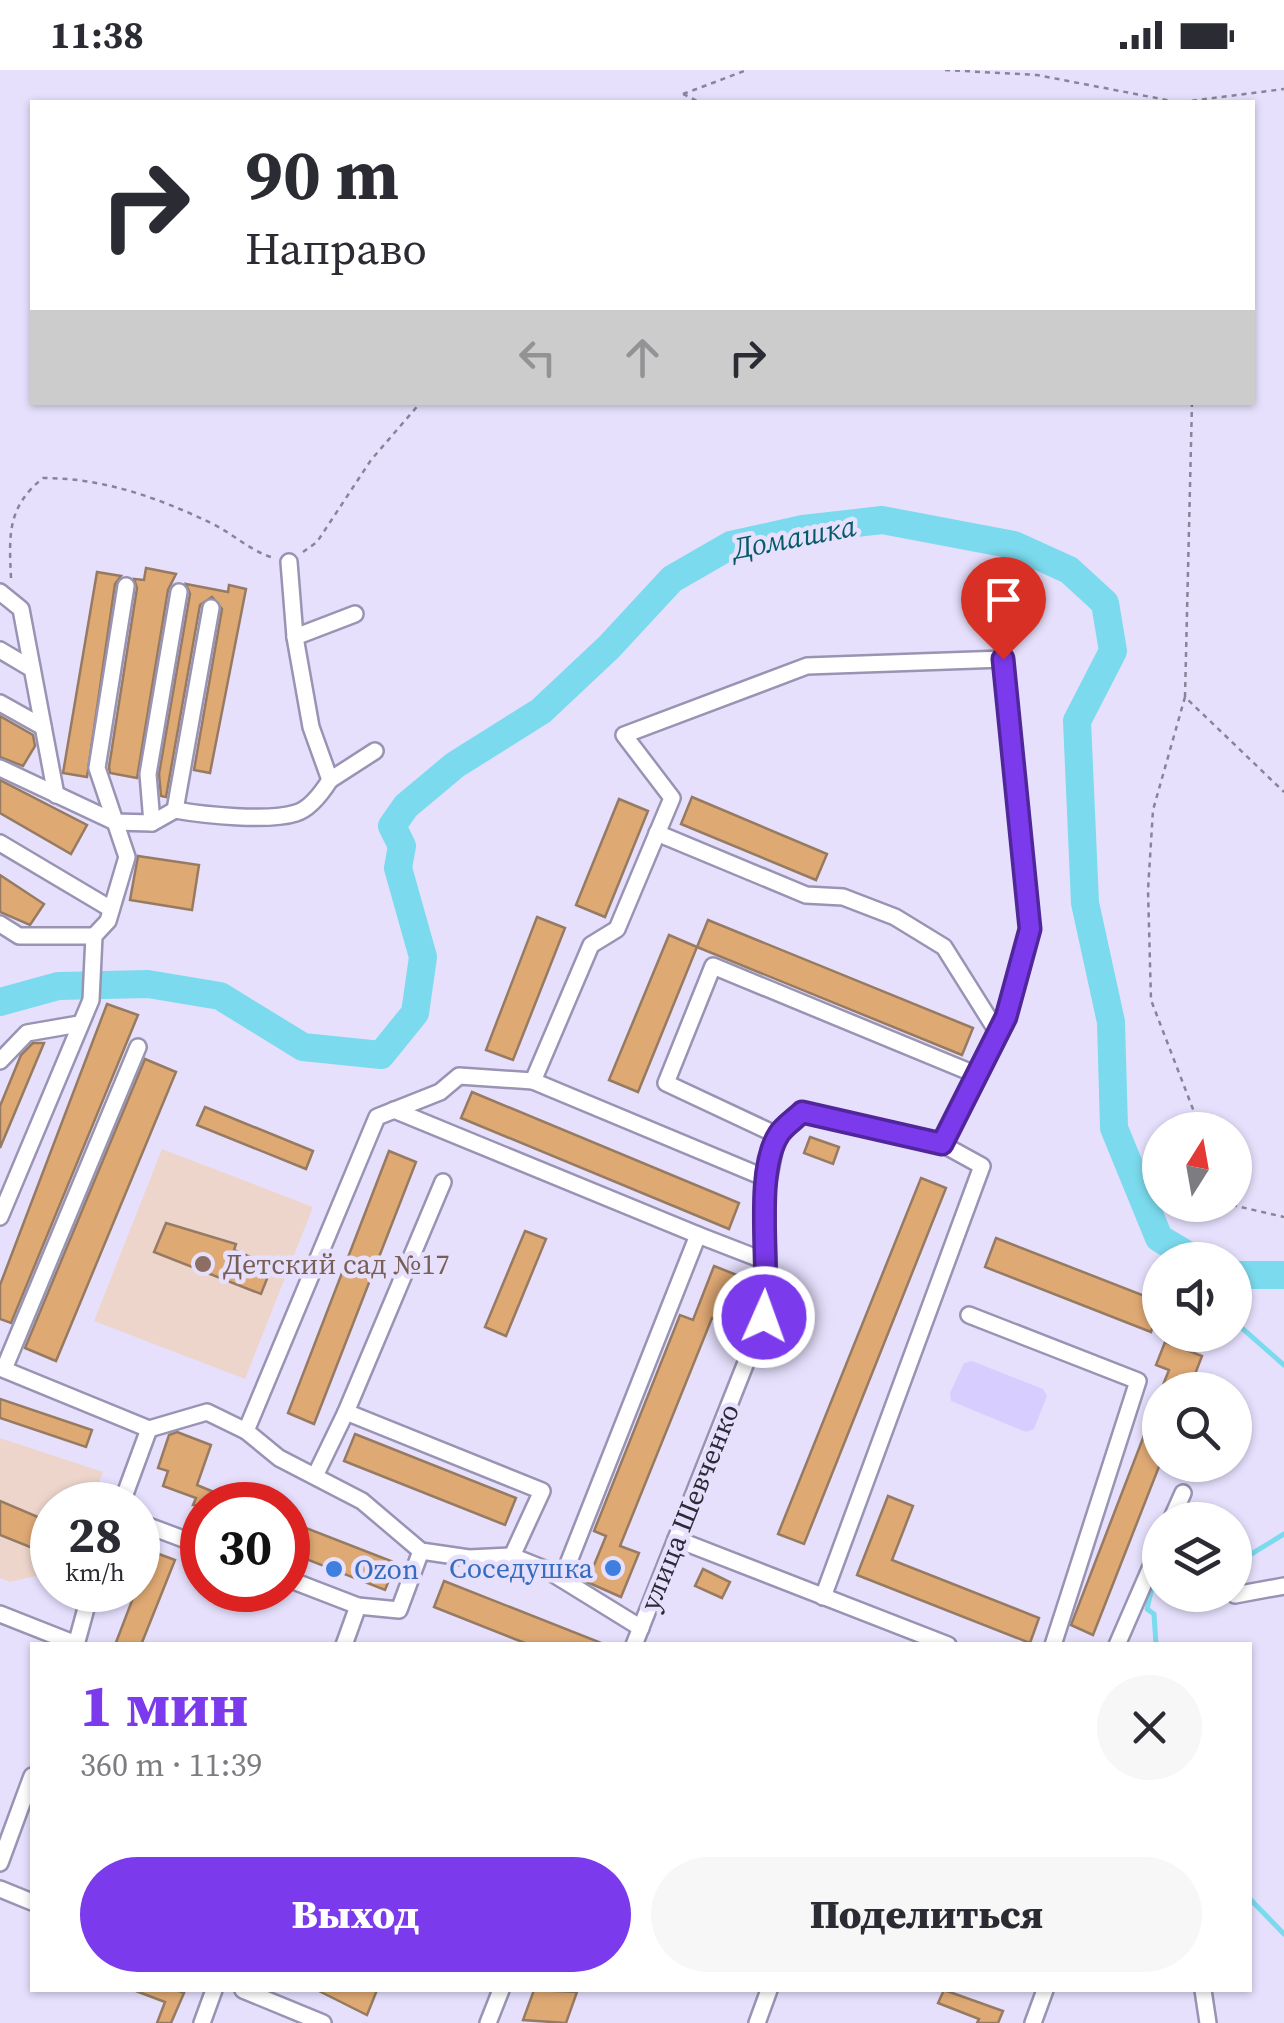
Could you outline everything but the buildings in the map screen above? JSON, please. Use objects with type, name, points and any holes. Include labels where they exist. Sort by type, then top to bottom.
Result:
[{"type":"street","points":[[289,562],[295,637],[311,727],[330,780]]},
{"type":"street","points":[[0,1217],[92,1000],[94,936],[112,909],[128,857],[97,768],[126,586]]},
{"type":"street","points":[[152,824],[148,774],[179,592]]},
{"type":"street","points":[[6,596],[21,609],[56,795]]},
{"type":"street","points":[[175,810],[211,608]]},
{"type":"street","points":[[295,637],[355,614]]},
{"type":"street","points":[[0,650],[32,669]]},
{"type":"street","points":[[533,1080],[591,945],[618,928],[672,798],[624,735],[807,666],[1003,659],[1030,929],[998,1033],[942,1144]]},
{"type":"street","points":[[0,703],[43,727]]},
{"type":"street","points":[[0,768],[115,822],[152,824],[175,810],[199,814],[294,814],[324,790],[330,780],[374,751]]},
{"type":"street","points":[[657,833],[806,896],[844,897],[895,917],[944,947],[998,1033]]},
{"type":"street","points":[[0,843],[112,909]]},
{"type":"street","points":[[0,924],[19,936],[94,936]]},
{"type":"street","points":[[823,1596],[982,1166],[942,1144],[802,1112],[778,1136],[666,1083],[714,966],[978,1074]]},
{"type":"street","points":[[0,1061],[28,1033],[79,1024]]},
{"type":"street","points":[[138,1047],[2,1368],[148,1429],[208,1412],[246,1432],[279,1458],[362,1501],[421,1551],[469,1558],[512,1556],[562,1580],[641,1628]]},
{"type":"street","points":[[246,1432],[377,1117],[440,1092],[459,1076],[533,1080],[768,1179]]},
{"type":"street","points":[[394,1110],[765,1261]]},
{"type":"street","name":"улица Шевченко","points":[[635,1642],[764,1317],[768,1290],[768,1179],[778,1136]]},
{"type":"street","points":[[316,1474],[443,1182]]},
{"type":"street","points":[[562,1580],[698,1234]]},
{"type":"street","points":[[969,1315],[1138,1381],[1054,1642]]},
{"type":"street","points":[[346,1412],[542,1490],[512,1556]]},
{"type":"street","points":[[129,1482],[148,1429]]},
{"type":"street","points":[[1179,1502],[1183,1493]]},
{"type":"street","points":[[676,1539],[823,1596],[905,1637],[932,1642]]},
{"type":"street","points":[[310,1587],[358,1606],[399,1610],[421,1551]]},
{"type":"street","points":[[1252,1592],[1284,1586]]},
{"type":"street","points":[[1118,1642],[1142,1587]]},
{"type":"street","points":[[345,1642],[358,1606]]},
{"type":"street","points":[[77,1642],[85,1612]]},
{"type":"street","points":[[0,1614],[71,1642]]},
{"type":"street","points":[[0,1863],[30,1781]]},
{"type":"street","points":[[0,1889],[30,1901]]},
{"type":"street","points":[[202,2023],[213,1992]]},
{"type":"street","points":[[247,1992],[323,2023]]},
{"type":"street","points":[[488,2023],[499,1992]]},
{"type":"street","points":[[756,2023],[768,1992]]},
{"type":"street","points":[[1033,2023],[1044,1992]]},
{"type":"street","points":[[1202,1992],[1208,2023]]},
{"type":"path","points":[[695,100],[683,94],[747,70]]},
{"type":"path","points":[[945,70],[1038,75],[1169,100]]},
{"type":"path","points":[[1195,100],[1284,89]]},
{"type":"path","points":[[6,596],[8,525],[23,494],[43,478],[82,478],[140,493],[216,526],[256,553],[289,562],[317,542],[371,460],[418,405]]},
{"type":"path","points":[[1192,405],[1185,697],[1153,810],[1148,890],[1151,1000],[1194,1112]]},
{"type":"path","points":[[1185,697],[1284,792]]},
{"type":"path","points":[[1252,1210],[1284,1217]]},
{"type":"shaded area","name":"Детский сад №17","points":[[162,1149],[313,1207],[245,1379],[94,1321]]},
{"type":"shaded area","points":[[972,1361],[1043,1389],[1047,1396],[1034,1429],[1026,1432],[951,1401],[950,1393],[964,1363]]},
{"type":"shaded area","points":[[0,1438],[103,1472],[99,1482],[30,1482],[30,1577],[10,1582],[0,1578]]},
{"type":"waterway","name":"Домашка","points":[[0,1002],[58,986],[148,984],[220,996],[303,1047],[381,1055],[415,1013],[423,957],[398,868],[402,846],[392,826],[406,806],[455,765],[541,711],[609,647],[672,579],[731,545],[803,529],[882,520],[1014,545],[1069,570],[1105,603],[1113,651],[1077,721],[1085,903],[1111,1022],[1114,1128],[1159,1238],[1166,1242]]},
{"type":"waterway","name":"Домашка","points":[[1252,1275],[1284,1275]]},
{"type":"waterway","points":[[1252,1337],[1284,1365]]},
{"type":"waterway","points":[[1252,1554],[1284,1534]]},
{"type":"waterway","points":[[1151,1612],[1156,1642]]},
{"type":"waterway","points":[[1252,1901],[1284,1934]]},
{"type":"place","name":"Детский сад №17","points":[[203,1264]]},
{"type":"place","name":"Соседушка","points":[[613,1568]]},
{"type":"place","name":"Ozon","points":[[334,1569]]},
{"type":"route","points":[[764,1317],[768,1290],[766,1192],[778,1136],[802,1112],[942,1144],[1006,1017],[1030,929],[1003,659]]}]
